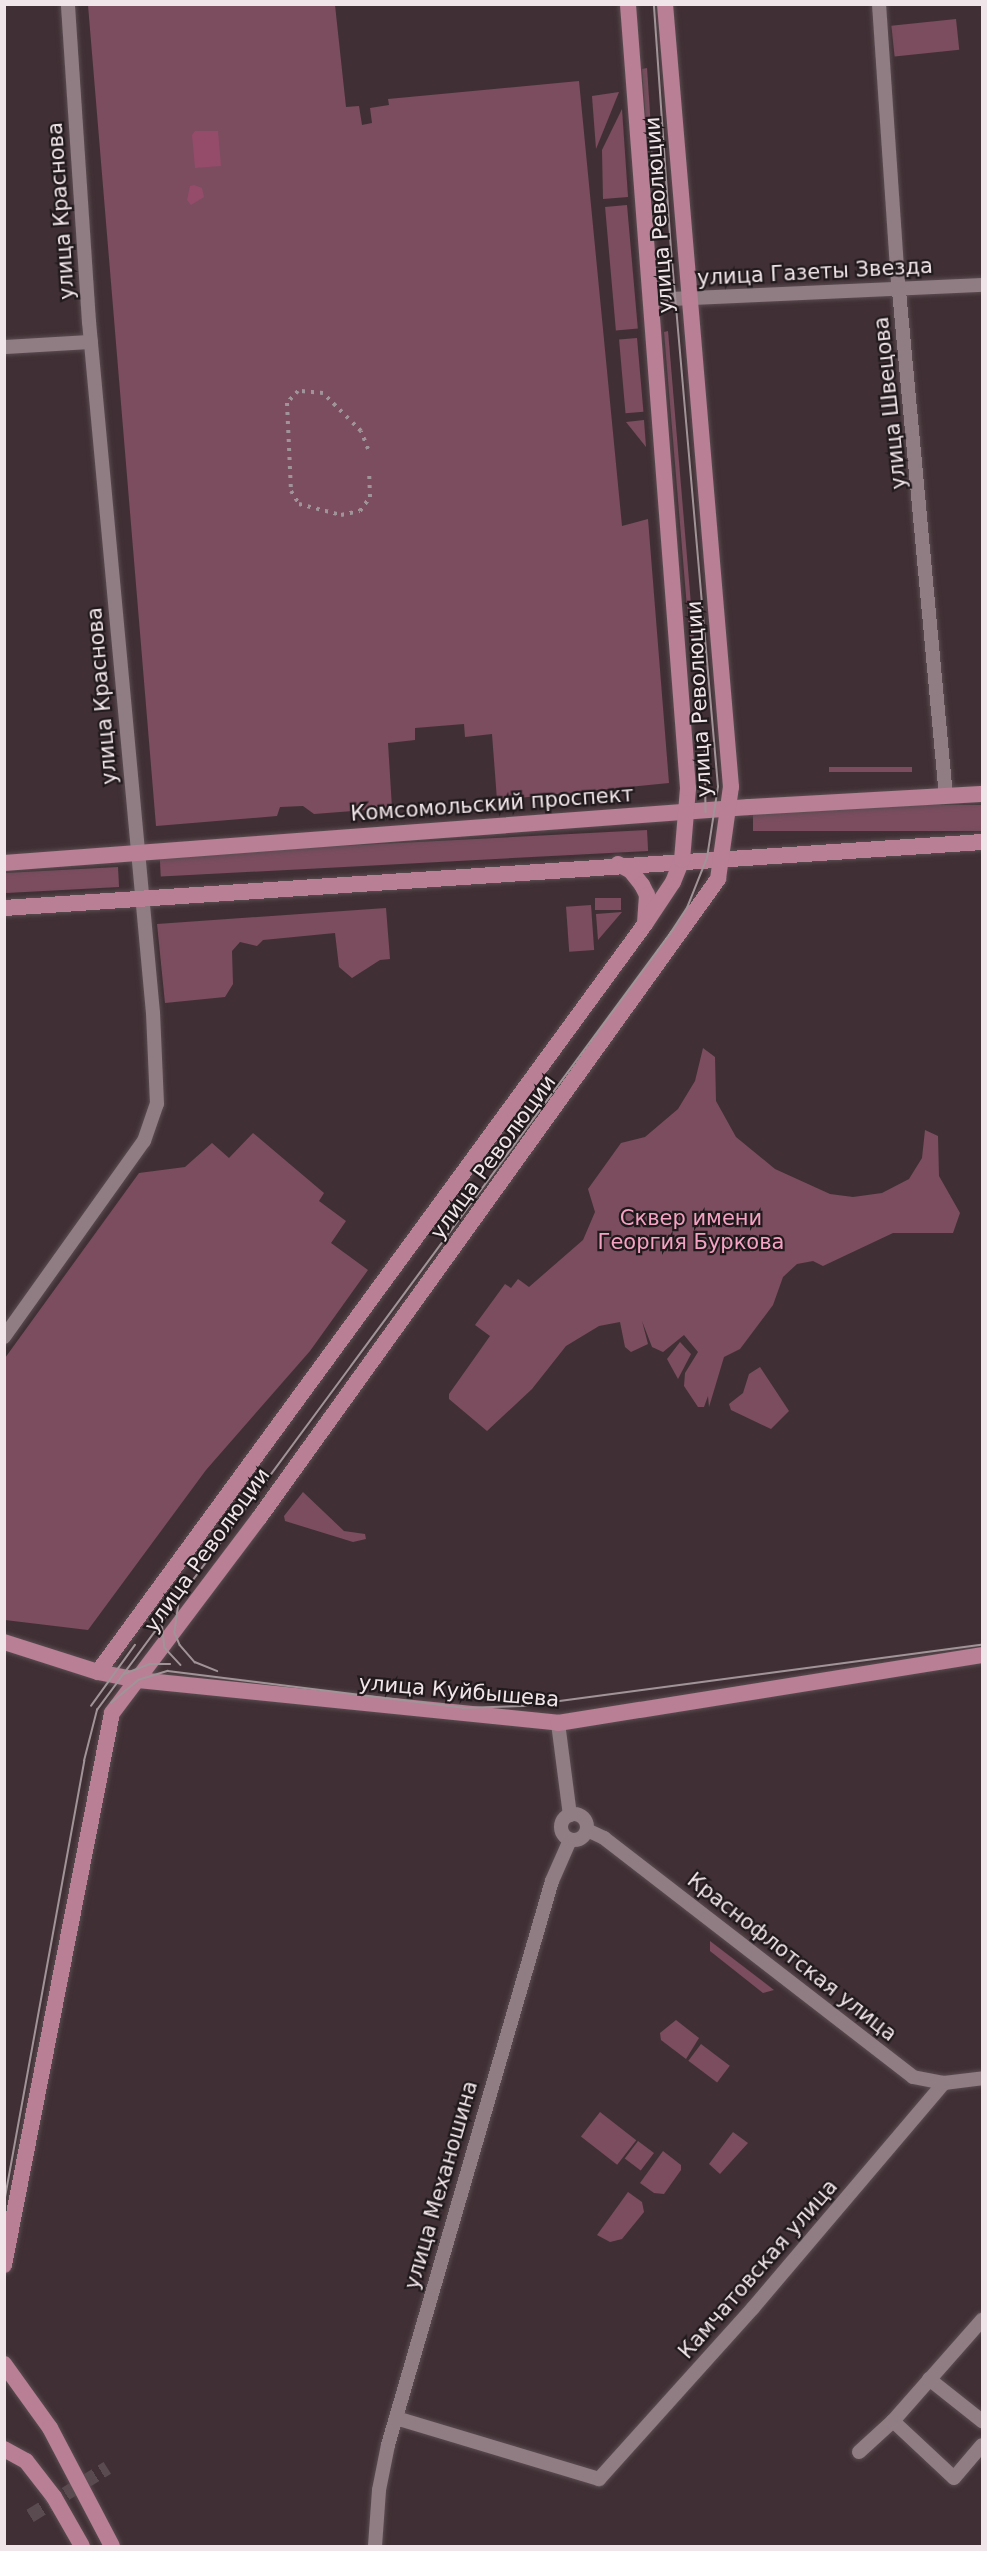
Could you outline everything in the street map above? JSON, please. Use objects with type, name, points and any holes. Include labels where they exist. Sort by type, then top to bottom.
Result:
[{"type":"main road","name":"улица Революции","points":[[98,1672],[645,924],[673,882],[682,860],[688,811],[628,4]]},
{"type":"main road","name":"улица Революции","points":[[4,2265],[106,1730],[112,1713],[659,966],[718,879],[731,787],[665,4]]},
{"type":"main road","name":"Комсомольский проспект","points":[[4,863],[728,808],[982,794]]},
{"type":"main road","points":[[4,908],[618,864],[982,842]]},
{"type":"main road","points":[[618,864],[631,871],[642,885],[646,895],[645,924]]},
{"type":"main road","name":"улица Куйбышева","points":[[4,1642],[98,1672],[138,1680],[558,1723],[982,1655]]},
{"type":"main road","points":[[4,2364],[50,2428],[112,2547]]},
{"type":"main road","points":[[4,2449],[26,2461],[54,2497],[82,2547]]},
{"type":"street","name":"улица Краснова","points":[[4,1337],[144,1141],[153,1120],[158,1085],[91,342],[68,4]]},
{"type":"street","name":"улица Швецова","points":[[879,4],[899,289],[946,796]]},
{"type":"street","name":"улица Газеты Звезда","points":[[650,300],[982,285]]},
{"type":"street","points":[[4,347],[91,342]]},
{"type":"street","name":"улица Механошина","points":[[375,2547],[379,2490],[396,2418],[552,1881],[570,1840],[561,1829],[563,1821],[570,1815],[558,1723]]},
{"type":"street","points":[[570,1815],[583,1817],[587,1830],[583,1837],[570,1840]]},
{"type":"street","name":"Краснофлотская улица","points":[[587,1830],[604,1838],[913,2077],[945,2083],[982,2078]]},
{"type":"street","name":"Камчатовская улица","points":[[396,2418],[599,2479],[753,2308],[945,2083]]},
{"type":"street","points":[[859,2452],[893,2421],[982,2320]]},
{"type":"street","points":[[929,2379],[982,2421]]},
{"type":"street","points":[[893,2421],[954,2478],[982,2445]]},
{"type":"green space","points":[[88,5],[335,5],[346,107],[359,106],[362,125],[372,123],[370,108],[389,105],[388,99],[579,81],[622,526],[648,519],[669,783],[497,800],[492,734],[465,737],[464,724],[415,728],[415,740],[388,743],[392,808],[314,814],[303,806],[280,807],[277,816],[156,826]]},
{"type":"green space","points":[[956,19],[959,50],[895,57],[891,26]]},
{"type":"green space","points":[[647,68],[653,159],[647,135],[642,69]]},
{"type":"green space","points":[[619,92],[596,149],[592,96]]},
{"type":"green space","points":[[622,109],[628,197],[603,199],[602,150]]},
{"type":"green space","points":[[627,205],[638,329],[616,330],[605,207]]},
{"type":"green space","points":[[668,331],[696,664],[689,632],[664,332]]},
{"type":"green space","points":[[637,338],[643,412],[626,413],[619,340]]},
{"type":"green space","points":[[644,420],[646,447],[626,422]]},
{"type":"green space","points":[[829,767],[912,767],[912,772],[829,772]]},
{"type":"green space","points":[[753,805],[982,805],[982,831],[753,831]]},
{"type":"green space","points":[[647,830],[648,851],[161,877],[160,856]]},
{"type":"green space","points":[[118,867],[119,887],[6,893],[5,873]]},
{"type":"green space","points":[[595,898],[621,898],[621,910],[595,910]]},
{"type":"green space","points":[[591,905],[594,950],[569,952],[566,907]]},
{"type":"green space","points":[[386,908],[390,959],[380,960],[352,978],[339,967],[335,933],[263,940],[257,946],[240,942],[232,951],[233,984],[225,997],[165,1003],[157,924]]},
{"type":"green space","points":[[622,912],[598,940],[596,914]]},
{"type":"green space","name":"Сквер имени Георгия Буркова","points":[[703,1048],[715,1057],[716,1101],[736,1137],[775,1169],[830,1194],[853,1197],[882,1193],[909,1179],[922,1158],[925,1130],[938,1136],[939,1176],[960,1213],[953,1233],[893,1233],[823,1266],[813,1261],[797,1264],[783,1277],[773,1305],[740,1349],[724,1357],[709,1407],[708,1396],[704,1407],[698,1407],[684,1386],[685,1373],[698,1352],[684,1335],[663,1352],[652,1347],[642,1321],[648,1344],[631,1352],[625,1347],[620,1322],[599,1326],[566,1346],[532,1389],[487,1431],[449,1399],[449,1394],[490,1336],[475,1325],[505,1284],[511,1288],[518,1279],[529,1287],[583,1240],[595,1212],[588,1189],[621,1143],[645,1137],[678,1109],[695,1081]]},
{"type":"green space","points":[[253,1133],[324,1193],[319,1201],[346,1221],[331,1243],[368,1270],[310,1351],[206,1470],[88,1630],[5,1620],[5,1358],[139,1173],[185,1167],[212,1143],[229,1158]]},
{"type":"green space","points":[[680,1342],[691,1354],[678,1379],[667,1359]]},
{"type":"green space","points":[[760,1367],[789,1411],[771,1429],[731,1410],[729,1404],[743,1393],[749,1374]]},
{"type":"green space","points":[[303,1492],[344,1531],[365,1534],[366,1539],[353,1542],[285,1521],[284,1516]]},
{"type":"green space","points":[[710,1941],[774,1990],[763,1993],[710,1951]]},
{"type":"green space","points":[[676,2020],[699,2038],[686,2059],[661,2040],[660,2033]]},
{"type":"green space","points":[[701,2044],[730,2066],[717,2082],[688,2061]]},
{"type":"green space","points":[[600,2112],[636,2140],[617,2165],[581,2136]]},
{"type":"green space","points":[[733,2132],[748,2143],[720,2174],[709,2164]]},
{"type":"green space","points":[[638,2141],[654,2153],[641,2171],[625,2159]]},
{"type":"green space","points":[[663,2151],[681,2165],[681,2170],[664,2194],[654,2193],[640,2183]]},
{"type":"green space","points":[[628,2192],[642,2202],[644,2212],[622,2239],[610,2242],[597,2235]]},
{"type":"shaded area","points":[[195,131],[218,131],[221,166],[195,168],[192,135]]},
{"type":"shaded area","points":[[190,186],[202,188],[204,197],[191,205],[187,200]]},
{"type":"tunnel","points":[[30,2516],[107,2468]]},
{"type":"tram line","points":[[4,2203],[84,1761],[97,1710],[670,934],[687,908],[707,858],[718,787],[671,250],[654,4]]},
{"type":"tram line","points":[[705,740],[706,812]]},
{"type":"tram line","points":[[179,1603],[175,1633],[180,1645],[195,1662],[217,1671]]},
{"type":"tram line","points":[[162,1621],[165,1648],[181,1665]]},
{"type":"tram line","points":[[91,1706],[135,1645]]},
{"type":"tram line","points":[[111,1703],[138,1680],[168,1671],[463,1708],[523,1706],[982,1645]]},
{"type":"tram line","points":[[124,1674],[150,1664],[170,1664]]},
{"type":"railway","points":[[368,449],[361,431],[323,393],[298,391],[287,403],[291,491],[299,504],[341,515],[360,511],[370,497],[369,472]]}]
